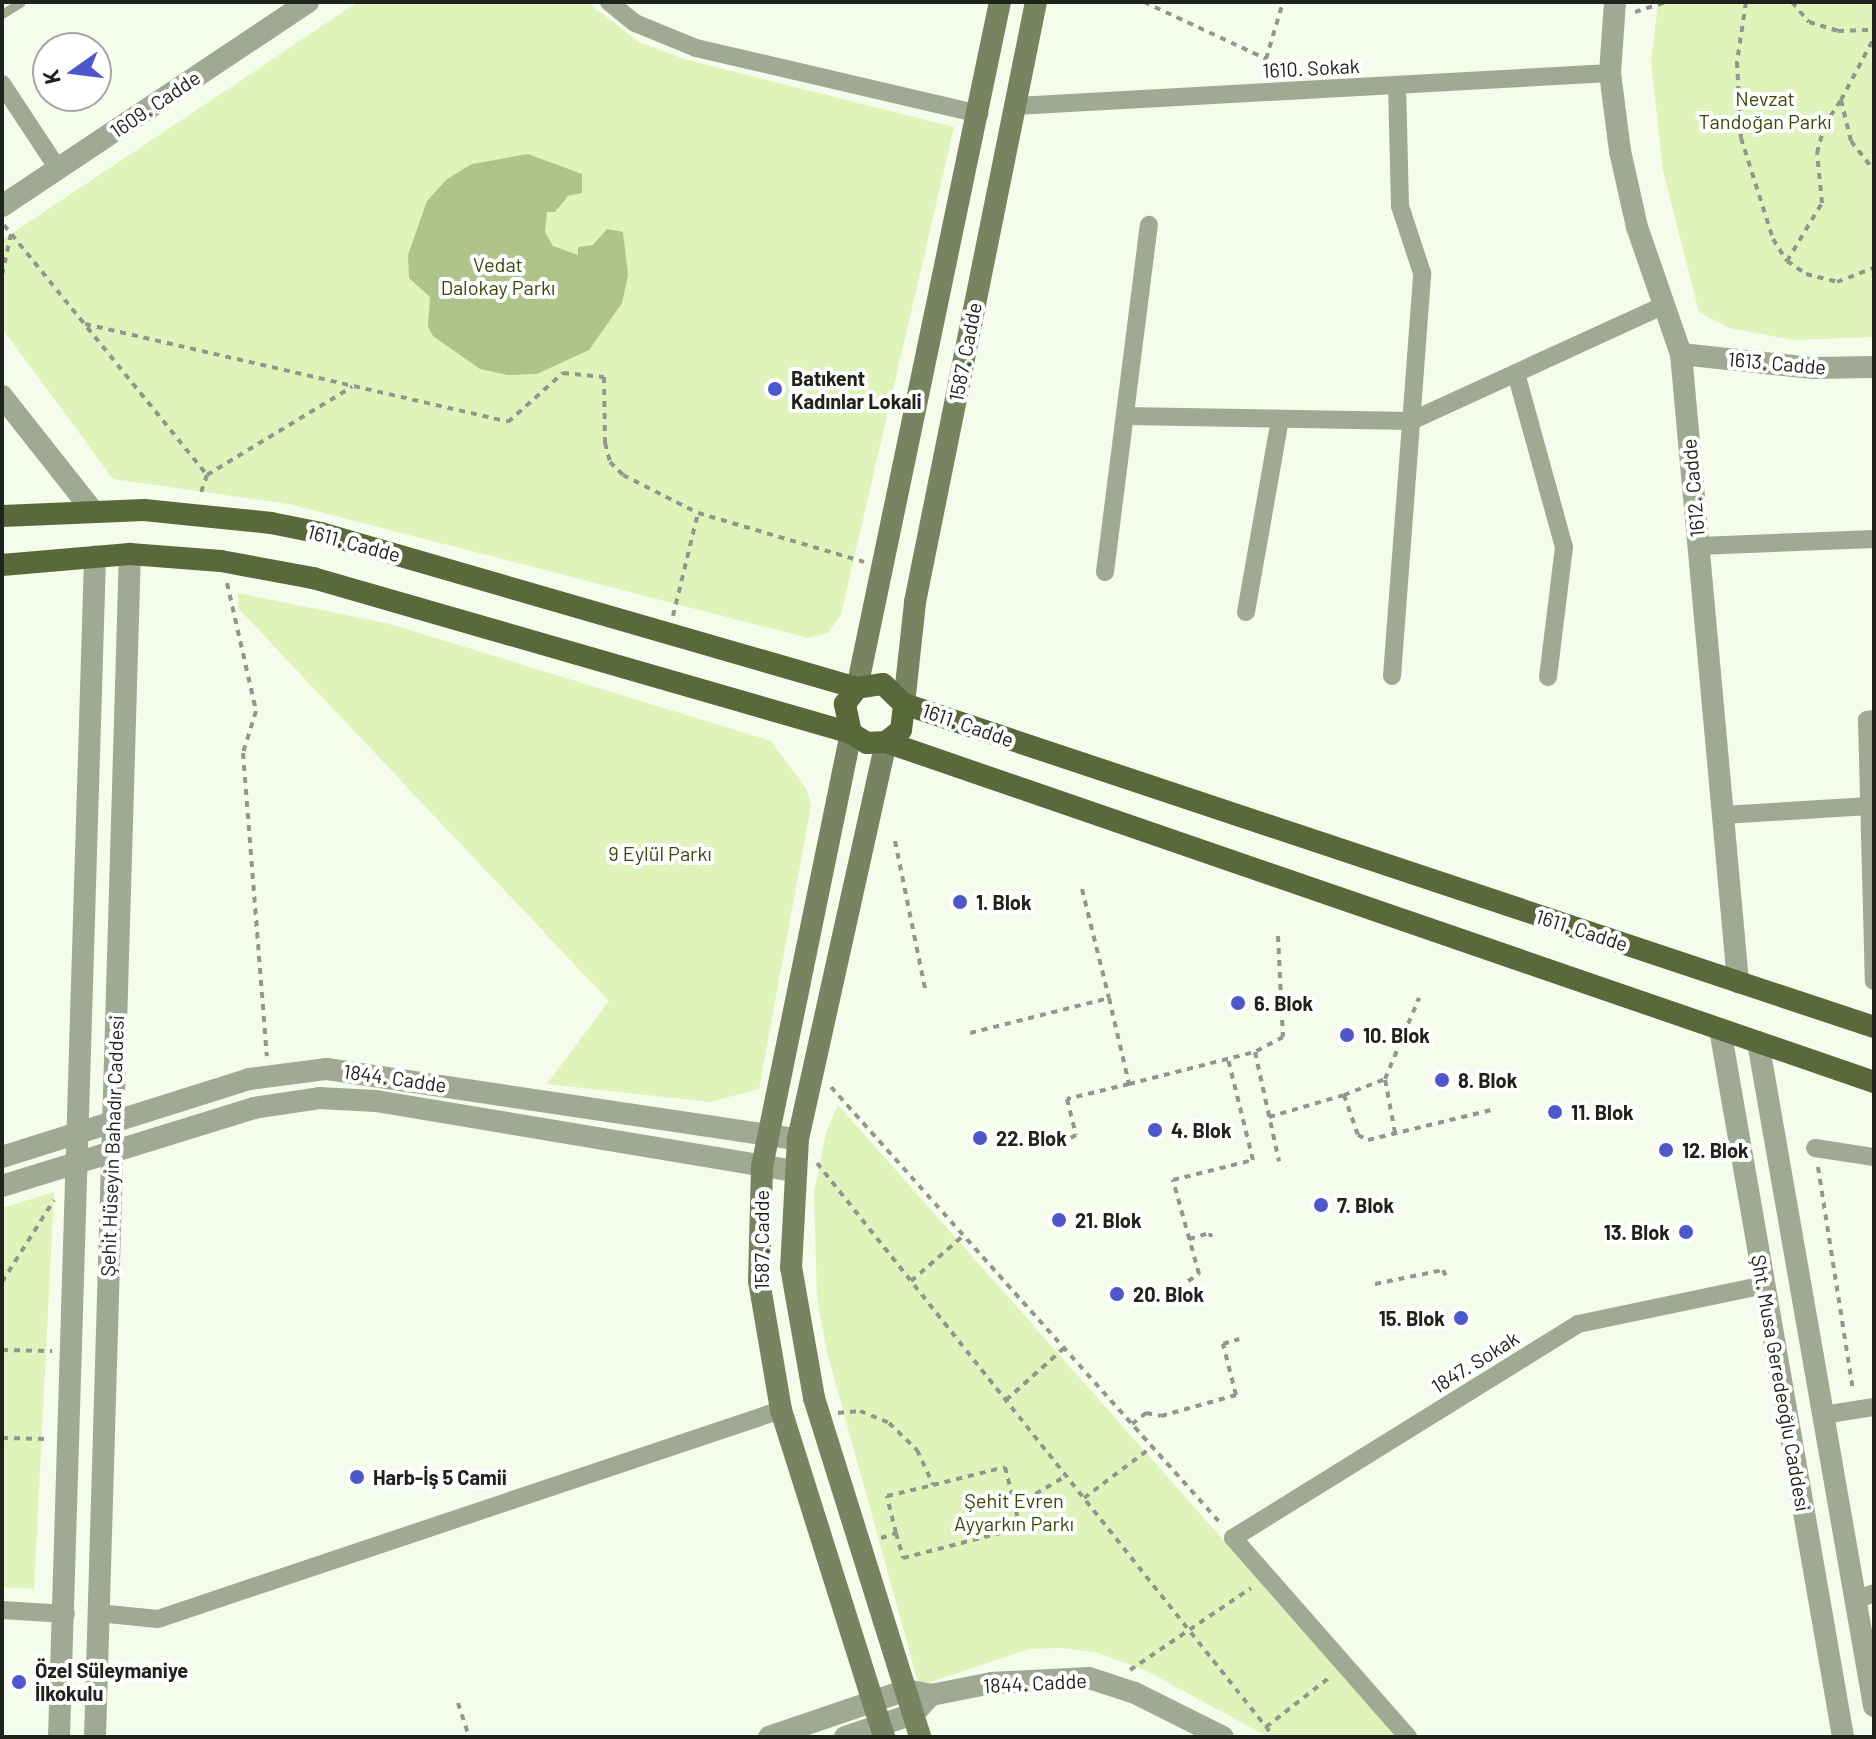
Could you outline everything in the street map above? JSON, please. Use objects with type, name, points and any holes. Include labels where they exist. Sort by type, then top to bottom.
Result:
[{"type":"main road","name":"1587. Cadde","points":[[857,688],[1000,2]]},
{"type":"main road","name":"1587. Cadde","points":[[904,704],[915,602],[1036,2]]},
{"type":"main road","name":"1611. Cadde","points":[[2,516],[92,510],[194,512],[321,533],[857,688],[883,684],[904,704],[1874,1027]]},
{"type":"main road","points":[[2,565],[130,554],[221,561],[313,578],[851,733],[867,743],[886,742],[1874,1082]]},
{"type":"main road","points":[[851,733],[845,704],[857,688]]},
{"type":"main road","points":[[886,742],[901,730],[904,704]]},
{"type":"main road","name":"1587. Cadde","points":[[851,733],[762,1166],[759,1281],[781,1410],[882,1731]]},
{"type":"main road","name":"1587. Cadde","points":[[886,742],[798,1139],[793,1171],[793,1293],[821,1418],[920,1737]]},
{"type":"street","name":"1609. Cadde","points":[[2,206],[308,2]]},
{"type":"street","points":[[609,2],[635,23],[696,48],[979,114]]},
{"type":"street","name":"1612. Cadde","points":[[1614,9],[1610,73],[1627,189],[1662,306],[1681,354],[1738,982]]},
{"type":"street","name":"1610. Sokak","points":[[1015,106],[1610,73]]},
{"type":"street","points":[[2,84],[58,169]]},
{"type":"street","points":[[1392,676],[1422,273],[1400,206],[1397,85]]},
{"type":"street","points":[[1105,572],[1149,225]]},
{"type":"street","points":[[1125,416],[1411,421],[1662,306]]},
{"type":"street","name":"1613. Cadde","points":[[1681,354],[1813,368],[1874,367]]},
{"type":"street","points":[[1516,373],[1564,547],[1548,677]]},
{"type":"street","points":[[2,396],[92,510]]},
{"type":"street","points":[[1246,612],[1280,419]]},
{"type":"street","points":[[1698,546],[1874,539]]},
{"type":"street","name":"Şehit Hüseyin Bahadır Caddesi","points":[[95,1737],[130,554]]},
{"type":"street","name":"Şehit Hüseyin Bahadır Caddesi","points":[[59,1737],[66,1614],[95,557]]},
{"type":"street","points":[[1874,719],[1867,720],[1874,981]]},
{"type":"street","points":[[1723,815],[1869,806]]},
{"type":"street","name":"Şht. Musa Geredeoğlu Caddesi","points":[[1720,1029],[1843,1737]]},
{"type":"street","name":"Şht. Musa Geredeoğlu Caddesi","points":[[1758,1042],[1823,1415],[1865,1597],[1874,1706]]},
{"type":"street","name":"1844. Cadde","points":[[2,1157],[80,1130],[269,1075],[327,1069],[378,1073],[798,1139]]},
{"type":"street","name":"1844. Cadde","points":[[2,1186],[254,1108],[319,1098],[376,1101],[793,1171]]},
{"type":"street","points":[[1815,1148],[1874,1157]]},
{"type":"street","name":"1847. Sokak","points":[[1233,1538],[1578,1324],[1764,1285]]},
{"type":"street","points":[[1823,1415],[1865,1408]]},
{"type":"street","points":[[98,1613],[158,1619],[781,1410]]},
{"type":"street","points":[[1233,1538],[1408,1737]]},
{"type":"street","points":[[2,1610],[66,1614]]},
{"type":"street","name":"1844. Cadde","points":[[769,1737],[906,1690],[931,1695],[1027,1679],[1075,1677],[1111,1683],[1223,1737]]},
{"type":"street","points":[[845,1737],[882,1731],[913,1714],[931,1695]]},
{"type":"lane","points":[[2,14],[21,2]]},
{"type":"path","points":[[1144,2],[1266,59],[1283,2]]},
{"type":"path","points":[[1614,9],[1666,2]]},
{"type":"path","points":[[1746,2],[1737,62],[1741,138],[1755,194],[1787,261],[1806,274],[1837,282],[1874,268]]},
{"type":"path","points":[[1792,2],[1809,22],[1838,31],[1874,30]]},
{"type":"path","points":[[1787,261],[1822,203],[1817,153],[1824,126],[1874,38]]},
{"type":"path","points":[[1841,100],[1851,141],[1874,170]]},
{"type":"path","points":[[2,222],[207,475]]},
{"type":"path","points":[[2,275],[11,233]]},
{"type":"path","points":[[85,324],[508,422],[563,373],[604,377],[605,443],[610,462],[623,475],[698,513],[883,568]]},
{"type":"path","points":[[194,512],[207,475],[353,386]]},
{"type":"path","points":[[669,633],[698,513]]},
{"type":"path","points":[[221,561],[256,711],[243,753],[259,999],[269,1075]]},
{"type":"path","points":[[895,841],[925,989]]},
{"type":"path","points":[[1082,889],[1129,1084]]},
{"type":"path","points":[[1065,1141],[1076,1135],[1067,1099],[1255,1052],[1283,1037],[1278,936]]},
{"type":"path","points":[[970,1033],[1109,998]]},
{"type":"path","points":[[1395,1133],[1385,1079],[1419,998]]},
{"type":"path","points":[[1072,999],[1074,1006]]},
{"type":"path","points":[[1255,1052],[1279,1161]]},
{"type":"path","points":[[1188,1281],[1199,1274],[1173,1180],[1253,1160],[1228,1059]]},
{"type":"path","points":[[814,1067],[1233,1538]]},
{"type":"path","points":[[1269,1117],[1344,1095],[1385,1079]]},
{"type":"path","points":[[1344,1095],[1358,1135],[1368,1140],[1495,1109]]},
{"type":"path","points":[[798,1139],[1274,1737]]},
{"type":"path","points":[[1815,1148],[1865,1408]]},
{"type":"path","points":[[2,1282],[78,1161]]},
{"type":"path","points":[[1189,1239],[1210,1233],[1211,1237]]},
{"type":"path","points":[[911,1281],[964,1235]]},
{"type":"path","points":[[1375,1284],[1443,1270],[1447,1279]]},
{"type":"path","points":[[1132,1424],[1146,1413],[1161,1416],[1236,1395],[1223,1344],[1239,1339]]},
{"type":"path","points":[[1006,1400],[1064,1348]]},
{"type":"path","points":[[2,1350],[73,1352]]},
{"type":"path","points":[[821,1418],[860,1411],[889,1423],[917,1450],[933,1485]]},
{"type":"path","points":[[2,1438],[71,1440]]},
{"type":"path","points":[[1084,1498],[1152,1447]]},
{"type":"path","points":[[1005,1467],[1020,1528],[903,1558],[887,1496],[933,1485],[1005,1467]]},
{"type":"path","points":[[1015,1506],[1066,1476]]},
{"type":"path","points":[[860,1545],[896,1533]]},
{"type":"path","points":[[1111,1683],[1267,1577]]},
{"type":"path","points":[[1266,1727],[1345,1665]]},
{"type":"path","points":[[458,1703],[469,1737]]},
{"type":"green space","name":"Vedat Dalokay Parkı","points":[[358,2],[587,2],[639,42],[684,59],[954,127],[841,614],[828,633],[808,638],[289,504],[113,479],[2,328],[2,240]]},
{"type":"green space","name":"Nevzat Tandoğan Parkı","points":[[1658,2],[1874,2],[1874,337],[1794,340],[1729,328],[1699,312],[1663,171],[1651,62]]},
{"type":"green space","name":"9 Eylül Parkı","points":[[238,593],[390,624],[771,741],[807,790],[811,806],[759,1089],[710,1102],[547,1084],[609,1001],[238,608]]},
{"type":"green space","name":"Şehit Evren Ayyarkın Parkı","points":[[838,1105],[1398,1737],[1268,1737],[1145,1670],[1095,1652],[1062,1648],[1029,1649],[919,1686],[827,1352],[817,1299],[814,1193],[826,1133]]},
{"type":"green space","points":[[54,1192],[34,1589],[2,1587],[2,1208]]},
{"type":"shaded area","points":[[528,154],[582,174],[582,193],[568,196],[555,212],[547,212],[545,232],[553,246],[578,255],[578,247],[593,245],[607,229],[623,232],[628,275],[622,303],[589,350],[537,374],[508,375],[480,369],[433,336],[428,327],[430,297],[409,278],[408,255],[427,201],[447,179],[472,164]]},
{"type":"place","name":"Batıkent Kadınlar Lokali","points":[[775,389]]},
{"type":"place","name":"1. Blok","points":[[960,902]]},
{"type":"place","name":"6. Blok","points":[[1238,1003]]},
{"type":"place","name":"10. Blok","points":[[1347,1035]]},
{"type":"place","name":"8. Blok","points":[[1442,1080]]},
{"type":"place","name":"11. Blok","points":[[1555,1112]]},
{"type":"place","name":"4. Blok","points":[[1155,1130]]},
{"type":"place","name":"22. Blok","points":[[980,1138]]},
{"type":"place","name":"12. Blok","points":[[1666,1150]]},
{"type":"place","name":"7. Blok","points":[[1321,1205]]},
{"type":"place","name":"21. Blok","points":[[1059,1220]]},
{"type":"place","name":"13. Blok","points":[[1686,1232]]},
{"type":"place","name":"20. Blok","points":[[1117,1294]]},
{"type":"place","name":"15. Blok","points":[[1461,1318]]},
{"type":"place","name":"Harb-İş 5 Camii","points":[[357,1477]]},
{"type":"place","name":"Özel Süleymaniye İlkokulu","points":[[19,1682]]}]
